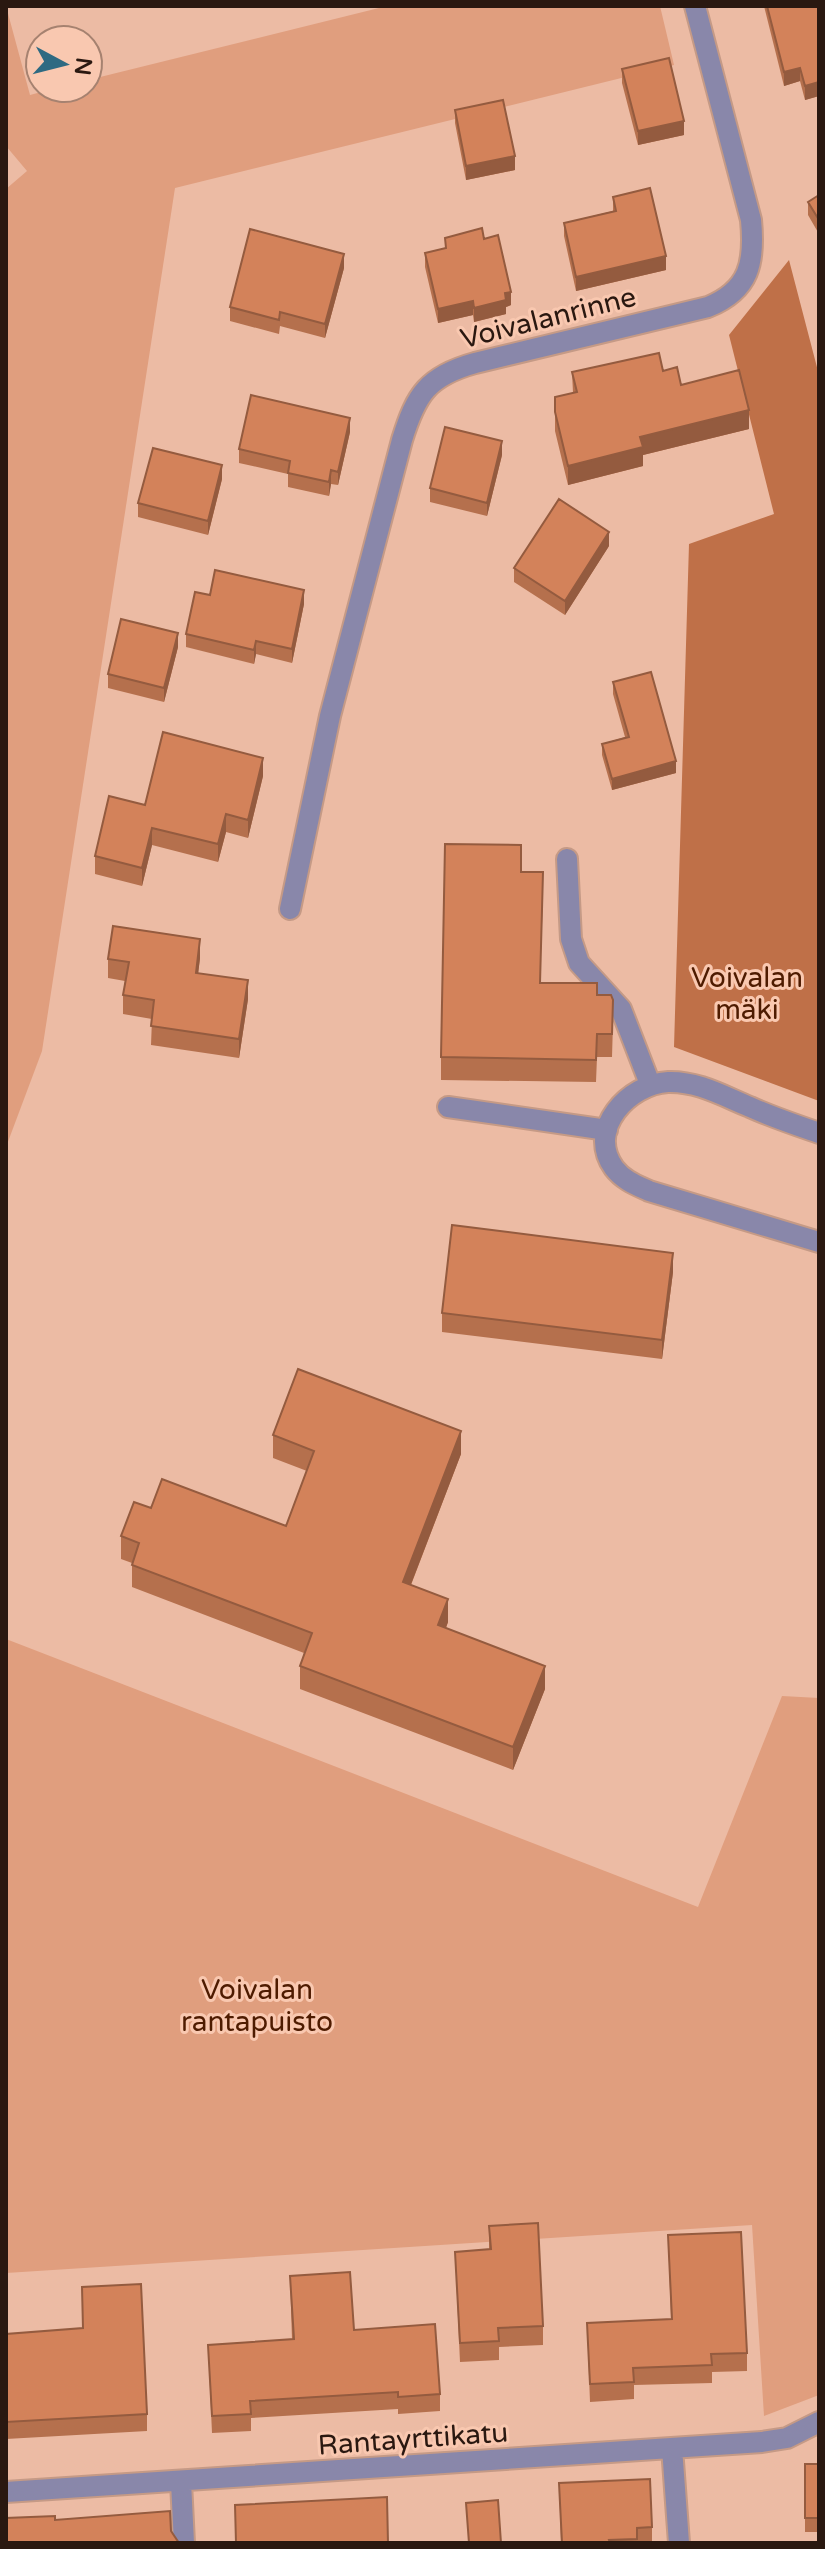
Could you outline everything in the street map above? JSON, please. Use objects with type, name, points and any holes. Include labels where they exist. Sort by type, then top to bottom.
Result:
[{"type":"street","name":"Voivalanrinne","points":[[290,909],[342,670],[402,440],[411,411],[425,387],[448,371],[475,363],[708,307],[737,290],[747,274],[752,256],[751,220],[695,6]]},
{"type":"street","points":[[567,859],[571,939],[579,963],[621,1009],[650,1084]]},
{"type":"street","points":[[819,1133],[694,1084],[650,1084],[631,1094],[616,1109],[607,1130],[605,1149],[613,1167],[626,1181],[681,1202],[819,1242]]},
{"type":"street","points":[[448,1107],[607,1130]]},
{"type":"street","name":"Rantayrttikatu","points":[[6,2492],[762,2442],[787,2438],[819,2422]]},
{"type":"street","points":[[672,2448],[679,2543]]},
{"type":"street","points":[[181,2482],[184,2543]]},
{"type":"green space","points":[[6,6],[24,73],[24,104],[104,104],[104,76],[387,6],[660,6],[674,65],[175,188],[42,1051],[6,1147],[6,189],[27,171],[6,146]]},
{"type":"green space","name":"Voivalan mäki","points":[[789,260],[819,375],[819,1101],[674,1047],[689,544],[774,514],[729,335]]},
{"type":"green space","name":"Voivalan rantapuisto","points":[[6,1639],[698,1907],[782,1696],[819,1698],[819,2395],[764,2416],[752,2225],[6,2273]]},
{"type":"building","points":[[767,6],[819,6],[819,82],[805,86],[800,68],[784,72]]},
{"type":"building","points":[[669,58],[684,121],[638,131],[622,69]]},
{"type":"building","points":[[503,100],[515,156],[466,166],[455,110]]},
{"type":"building","points":[[650,188],[666,256],[576,277],[564,223],[616,211],[613,197]]},
{"type":"building","points":[[819,195],[819,220],[808,202]]},
{"type":"building","points":[[482,228],[484,239],[498,235],[511,292],[505,293],[506,300],[474,308],[473,301],[438,309],[425,253],[446,248],[445,238]]},
{"type":"building","points":[[250,229],[344,254],[325,324],[280,312],[279,320],[230,307]]},
{"type":"building","points":[[659,353],[663,371],[677,367],[681,385],[739,370],[749,410],[640,437],[643,447],[568,466],[555,412],[555,397],[577,392],[572,372]]},
{"type":"building","points":[[251,395],[350,418],[338,472],[331,470],[329,482],[288,473],[290,461],[239,449]]},
{"type":"building","points":[[445,427],[502,441],[487,503],[430,488]]},
{"type":"building","points":[[153,448],[222,465],[208,521],[138,503]]},
{"type":"building","points":[[559,499],[609,532],[565,601],[514,568]]},
{"type":"building","points":[[215,570],[304,590],[292,649],[256,641],[254,650],[186,634],[195,592],[210,595]]},
{"type":"building","points":[[121,619],[178,633],[164,688],[108,674]]},
{"type":"building","points":[[651,672],[676,761],[612,779],[602,744],[629,737],[613,682]]},
{"type":"building","points":[[163,732],[263,758],[248,820],[226,814],[218,844],[152,828],[142,868],[95,856],[109,796],[145,805]]},
{"type":"building","points":[[445,844],[521,845],[521,872],[543,872],[540,983],[597,983],[597,995],[611,995],[612,1034],[597,1034],[596,1060],[441,1057]]},
{"type":"building","points":[[113,926],[200,939],[196,973],[248,980],[239,1039],[151,1026],[154,1000],[123,995],[129,962],[108,959]]},
{"type":"building","points":[[452,1225],[673,1253],[662,1340],[442,1313]]},
{"type":"building","points":[[298,1369],[461,1431],[403,1582],[448,1599],[438,1625],[545,1666],[513,1747],[300,1666],[312,1633],[132,1565],[139,1543],[121,1536],[134,1502],[151,1508],[162,1479],[286,1526],[314,1451],[273,1435]]},
{"type":"building","points":[[538,2223],[543,2326],[498,2328],[499,2341],[460,2343],[455,2252],[491,2249],[489,2226]]},
{"type":"building","points":[[741,2232],[747,2353],[711,2354],[712,2365],[633,2368],[634,2382],[590,2384],[587,2323],[672,2319],[668,2235]]},
{"type":"building","points":[[350,2272],[354,2330],[435,2324],[440,2394],[398,2397],[398,2392],[250,2401],[251,2414],[212,2416],[208,2345],[294,2339],[290,2276]]},
{"type":"building","points":[[141,2284],[147,2414],[6,2422],[6,2334],[83,2328],[82,2287]]},
{"type":"building","points":[[805,2464],[819,2464],[819,2518],[805,2518]]},
{"type":"building","points":[[650,2479],[652,2527],[637,2528],[637,2539],[609,2540],[610,2543],[562,2543],[559,2483]]},
{"type":"building","points":[[387,2497],[388,2543],[236,2543],[235,2505]]},
{"type":"building","points":[[498,2500],[501,2543],[469,2543],[466,2503]]},
{"type":"building","points":[[170,2511],[171,2531],[179,2543],[6,2543],[6,2518],[55,2516],[55,2520]]}]
